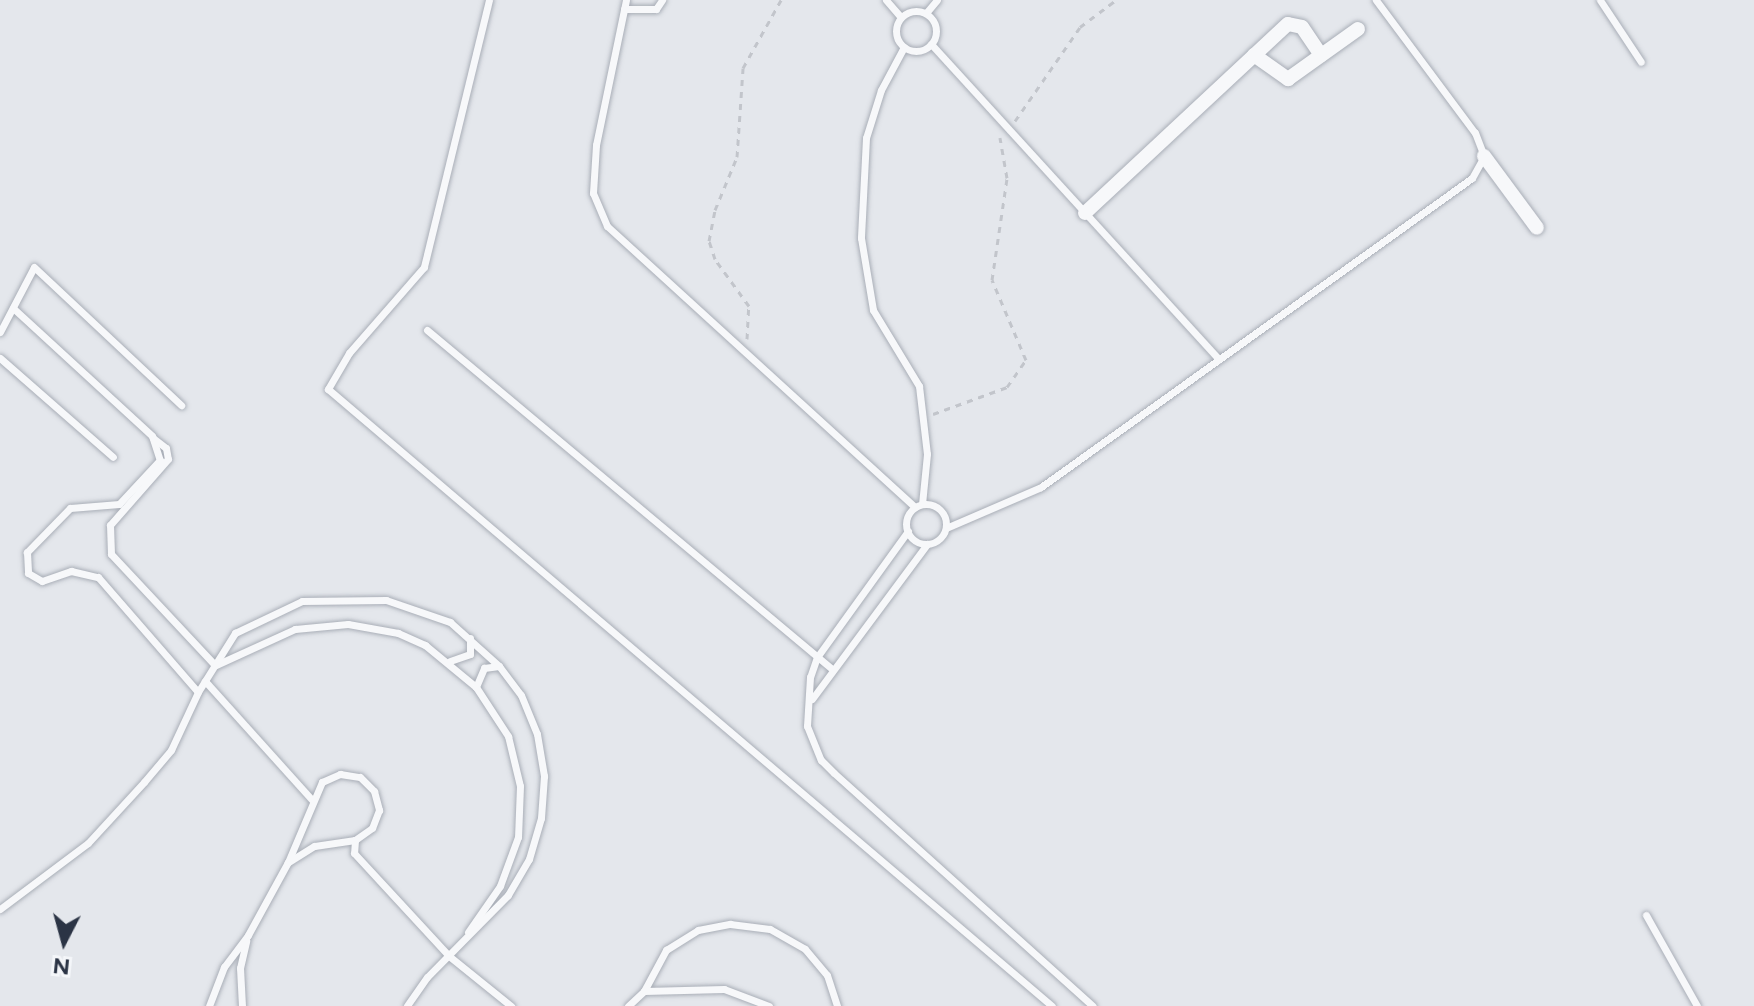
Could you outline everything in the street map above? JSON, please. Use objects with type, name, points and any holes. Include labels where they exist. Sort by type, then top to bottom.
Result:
[{"type":"street","points":[[1085,213],[1288,24],[1295,24],[1321,55]]},
{"type":"street","points":[[1254,55],[1284,79],[1358,29]]},
{"type":"street","points":[[1484,156],[1537,228]]},
{"type":"lane","points":[[489,0],[424,267],[349,353],[328,389],[1052,1006]]},
{"type":"lane","points":[[626,0],[596,145],[593,193],[607,226],[919,506],[943,513],[946,528]]},
{"type":"lane","points":[[624,9],[656,9],[662,0]]},
{"type":"lane","points":[[886,0],[901,17]]},
{"type":"lane","points":[[926,13],[937,0]]},
{"type":"lane","points":[[812,699],[927,544],[940,539],[946,528],[1041,487],[1472,178],[1484,156],[1475,133],[1376,0]]},
{"type":"lane","points":[[1600,0],[1641,62]]},
{"type":"lane","points":[[913,11],[926,13],[936,27],[931,44],[918,51],[904,47],[897,36],[901,17],[913,11]]},
{"type":"lane","points":[[931,44],[1219,359]]},
{"type":"lane","points":[[904,47],[881,90],[866,138],[859,193],[861,238],[873,310],[919,386],[927,454],[919,506],[907,518],[908,531],[817,657],[810,677],[812,699],[807,726],[821,760],[1093,1006]]},
{"type":"lane","points":[[0,332],[34,267],[181,405]]},
{"type":"lane","points":[[13,308],[166,448],[168,459],[110,525],[111,554],[215,665]]},
{"type":"lane","points":[[427,330],[832,669]]},
{"type":"lane","points":[[0,358],[113,457]]},
{"type":"lane","points":[[152,436],[160,460],[145,481],[119,504],[70,508],[27,552],[24,562],[31,577],[42,581],[71,571],[109,585],[198,692]]},
{"type":"lane","points":[[908,531],[927,544]]},
{"type":"lane","points":[[0,909],[88,843],[171,750],[198,692],[235,633],[302,601],[386,600],[427,612],[470,637],[499,666],[521,695],[537,734],[544,776],[541,818],[529,859],[508,895],[449,956]]},
{"type":"lane","points":[[215,665],[295,629],[348,624],[398,633],[448,661],[476,687],[508,736],[520,786],[518,837],[500,886],[449,956],[407,1006]]},
{"type":"lane","points":[[448,661],[470,654],[470,637]]},
{"type":"lane","points":[[476,687],[479,673],[499,666]]},
{"type":"lane","points":[[205,681],[312,800]]},
{"type":"lane","points":[[209,1006],[224,967],[248,935],[288,862],[312,800],[331,778],[360,777],[374,791],[379,810],[372,828],[355,840],[314,846],[288,862]]},
{"type":"lane","points":[[355,840],[354,853],[449,956],[511,1006]]},
{"type":"lane","points":[[1646,915],[1697,1006]]},
{"type":"lane","points":[[628,1006],[644,991],[659,959],[682,938],[714,926],[750,925],[787,936],[805,949],[827,975],[837,1006]]},
{"type":"lane","points":[[242,1006],[240,968],[248,935]]},
{"type":"lane","points":[[644,991],[724,989],[769,1006]]},
{"type":"path","points":[[743,350],[750,329],[749,306],[715,259],[709,241],[715,210],[737,157],[743,68],[781,0]]},
{"type":"path","points":[[923,418],[1007,387],[1026,360],[992,280],[1007,178],[1000,135],[1026,111],[1056,56],[1080,27],[1116,0]]}]
